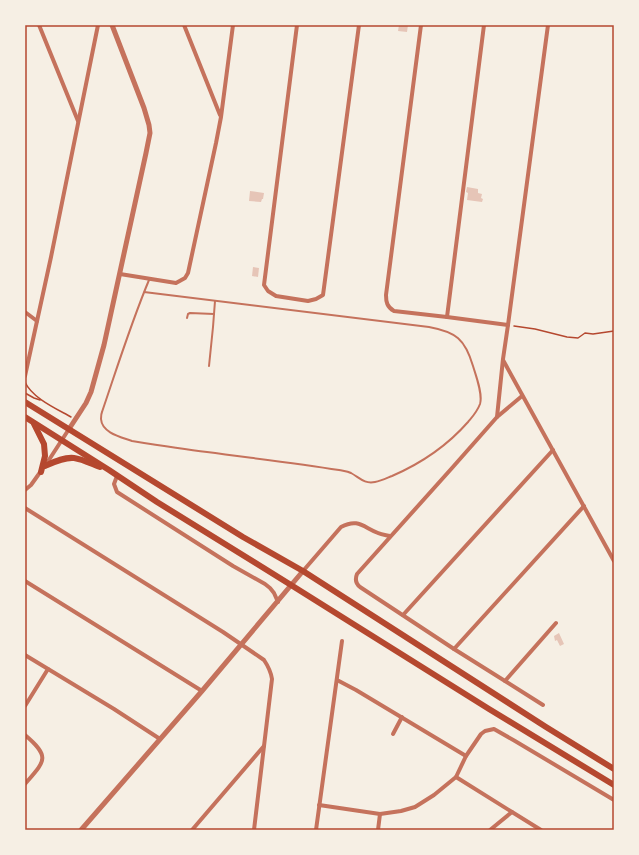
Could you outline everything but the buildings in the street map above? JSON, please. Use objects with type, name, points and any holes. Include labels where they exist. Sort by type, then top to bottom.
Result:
[{"type":"main road","points":[[25,402],[243,536],[303,571],[614,769]]},
{"type":"main road","points":[[25,417],[157,502],[482,705],[614,785]]},
{"type":"main road","points":[[34,423],[44,444],[45,456],[41,472]]},
{"type":"main road","points":[[45,466],[56,461],[74,458],[109,470]]},
{"type":"street","points":[[39,25],[78,121]]},
{"type":"street","points":[[25,376],[74,148],[78,121],[98,25]]},
{"type":"street","points":[[25,490],[31,485],[45,466],[76,419],[90,392],[104,346],[150,132],[144,108],[112,25]]},
{"type":"street","points":[[184,25],[221,117]]},
{"type":"street","points":[[120,274],[176,283],[185,278],[188,273],[221,117],[233,25]]},
{"type":"street","points":[[297,25],[264,286],[268,292],[276,296],[308,301],[323,295],[359,25]]},
{"type":"street","points":[[421,25],[386,301],[389,307],[394,311],[508,325]]},
{"type":"street","points":[[447,317],[484,25]]},
{"type":"street","points":[[497,417],[503,359],[548,25]]},
{"type":"street","points":[[25,312],[37,321]]},
{"type":"street","points":[[503,359],[614,561]]},
{"type":"street","points":[[522,396],[497,417],[390,536],[357,574],[356,582],[360,587],[454,649],[543,705]]},
{"type":"street","points":[[403,615],[553,450]]},
{"type":"street","points":[[117,476],[114,484],[116,492],[233,566],[265,584],[270,588],[278,602]]},
{"type":"street","points":[[454,649],[584,506]]},
{"type":"street","points":[[25,508],[223,632],[264,660],[268,665],[272,674],[272,679],[254,830]]},
{"type":"street","points":[[82,830],[242,645],[341,527],[355,522],[360,523],[379,534],[390,536]]},
{"type":"street","points":[[25,582],[202,691]]},
{"type":"street","points":[[505,681],[556,623]]},
{"type":"street","points":[[316,830],[342,641]]},
{"type":"street","points":[[25,655],[160,739]]},
{"type":"street","points":[[25,706],[48,669]]},
{"type":"street","points":[[337,680],[466,756]]},
{"type":"street","points":[[393,734],[402,717]]},
{"type":"street","points":[[319,805],[380,814],[415,807],[434,796],[456,777],[466,756],[480,734],[484,731],[494,729],[614,800]]},
{"type":"street","points":[[25,735],[36,745],[41,751],[42,755],[41,765],[25,784]]},
{"type":"street","points":[[192,830],[264,746]]},
{"type":"street","points":[[456,777],[541,830]]},
{"type":"street","points":[[490,830],[512,812]]},
{"type":"street","points":[[378,830],[380,814]]},
{"type":"lane","points":[[144,292],[429,327],[443,330],[457,336],[463,342],[471,360],[480,396],[480,403],[477,412],[457,435],[441,448],[399,473],[378,482],[370,483],[363,481],[346,471],[132,441],[120,437],[110,432],[103,425],[101,419],[102,412],[129,331],[144,292],[150,278]]},
{"type":"lane","points":[[209,366],[215,301]]},
{"type":"lane","points":[[187,318],[190,312],[214,314]]},
{"type":"path","points":[[508,325],[578,338],[585,333],[593,334],[614,331]]},
{"type":"path","points":[[25,382],[31,391],[42,400],[76,419]]},
{"type":"path","points":[[25,393],[42,400]]}]
